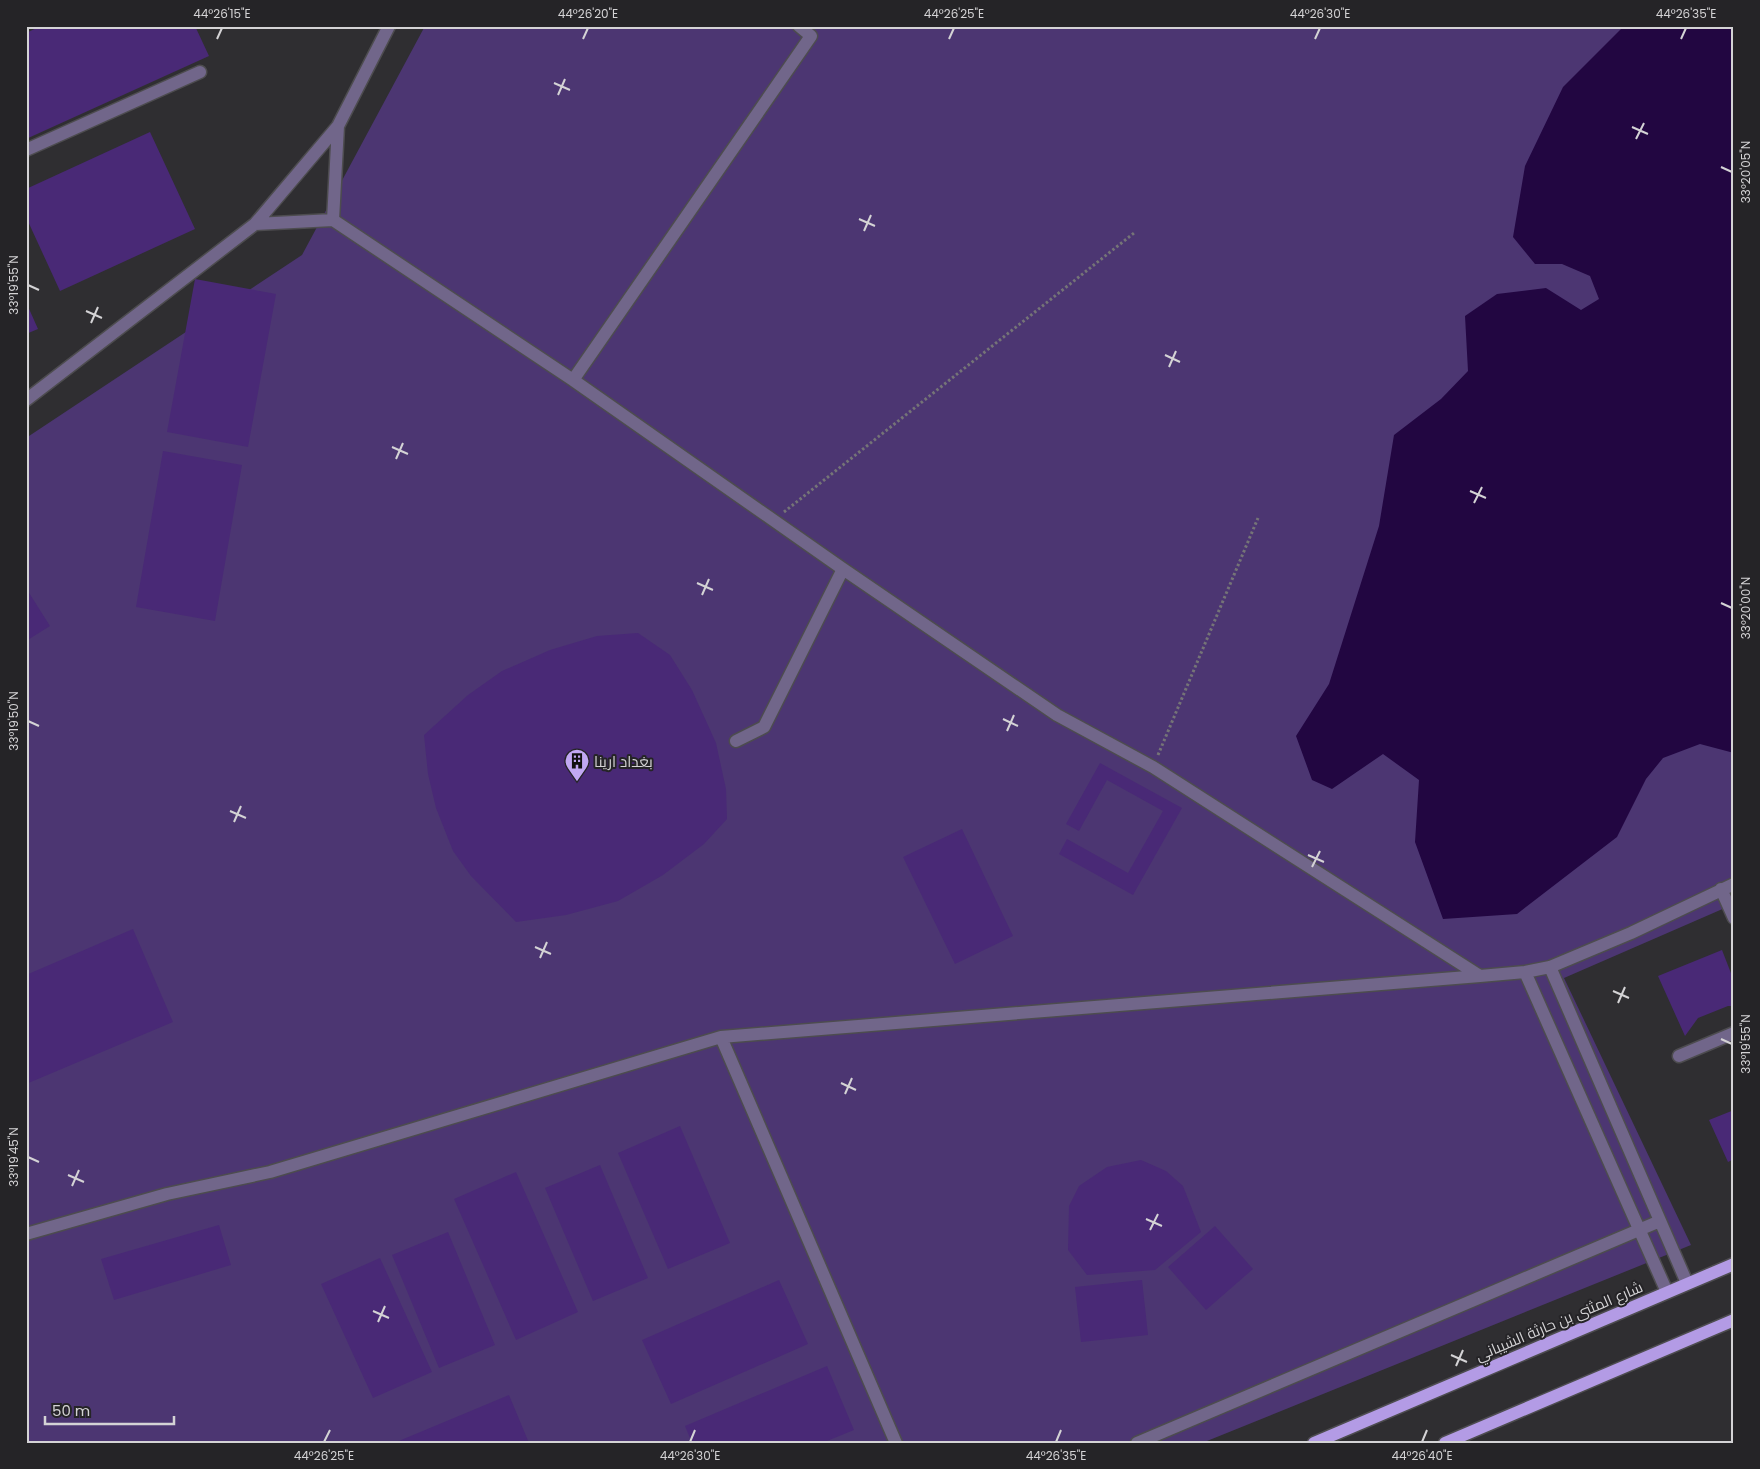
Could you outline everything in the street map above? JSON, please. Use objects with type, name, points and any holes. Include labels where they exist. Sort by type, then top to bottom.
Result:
[{"type":"main road","name":"شارع المثنى بن حارثة الشيباني","points":[[1314,1443],[1734,1264]]},
{"type":"main road","points":[[1444,1443],[1730,1322]]},
{"type":"street","points":[[26,400],[255,224],[338,126],[389,26]]},
{"type":"street","points":[[573,380],[811,36],[799,26]]},
{"type":"street","points":[[26,150],[200,72]]},
{"type":"street","points":[[333,220],[338,126]]},
{"type":"street","points":[[255,224],[333,220],[573,380],[843,569],[1057,715],[1153,767],[1480,976]]},
{"type":"street","points":[[736,741],[764,727],[843,569]]},
{"type":"street","points":[[26,1234],[167,1194],[270,1172],[721,1037],[1525,972],[1550,967],[1631,933],[1734,884]]},
{"type":"street","points":[[1721,889],[1734,918]]},
{"type":"street","points":[[1550,967],[1687,1283]]},
{"type":"street","points":[[1525,972],[1668,1292]]},
{"type":"street","points":[[1679,1056],[1734,1032]]},
{"type":"street","points":[[721,1037],[896,1443]]},
{"type":"street","points":[[1137,1443],[1660,1222]]},
{"type":"path","points":[[774,520],[1134,233]]},
{"type":"path","points":[[1153,767],[1258,518]]},
{"type":"shaded area","points":[[425,26],[1734,26],[1734,904],[1564,978],[1691,1245],[1202,1443],[26,1443],[26,438],[302,255]]},
{"type":"shaded area","points":[[1624,26],[1734,26],[1734,753],[1700,744],[1663,758],[1646,779],[1617,837],[1517,914],[1443,919],[1415,842],[1419,780],[1383,754],[1332,789],[1312,780],[1296,736],[1329,684],[1379,526],[1394,435],[1441,399],[1468,371],[1465,316],[1497,294],[1546,288],[1581,310],[1599,299],[1590,276],[1562,264],[1535,264],[1513,237],[1525,166],[1563,87]]},
{"type":"building","points":[[41,26],[195,26],[209,56],[26,139],[26,33]]},
{"type":"building","points":[[150,132],[195,229],[60,291],[26,217],[26,189]]},
{"type":"building","points":[[195,279],[276,294],[248,447],[167,432]]},
{"type":"building","points":[[26,302],[38,329],[26,334]]},
{"type":"building","points":[[163,451],[242,465],[215,621],[136,607]]},
{"type":"building","points":[[26,588],[50,626],[26,641]]},
{"type":"building","name":"بغداد ارينا","points":[[638,633],[670,655],[692,690],[716,743],[726,789],[727,819],[704,844],[663,875],[618,901],[566,915],[516,922],[471,876],[453,851],[436,808],[428,774],[424,735],[468,695],[502,671],[550,650],[597,636]]},
{"type":"building","points":[[1100,763],[1182,808],[1133,895],[1059,854],[1067,839],[1128,873],[1163,811],[1107,780],[1079,831],[1066,824]]},
{"type":"building","points":[[962,829],[1013,936],[955,964],[903,857]]},
{"type":"building","points":[[133,929],[173,1022],[26,1084],[26,975]]},
{"type":"building","points":[[1722,950],[1734,981],[1734,1006],[1728,1006],[1698,1018],[1685,1036],[1658,976]]},
{"type":"building","points":[[1734,1110],[1734,1159],[1728,1162],[1709,1120]]},
{"type":"building","points":[[680,1126],[730,1243],[668,1269],[618,1153]]},
{"type":"building","points":[[1141,1160],[1166,1171],[1183,1186],[1201,1232],[1155,1270],[1087,1275],[1068,1250],[1069,1206],[1079,1186],[1107,1167]]},
{"type":"building","points":[[600,1165],[648,1278],[593,1301],[545,1188]]},
{"type":"building","points":[[516,1172],[578,1312],[516,1340],[454,1199]]},
{"type":"building","points":[[219,1225],[231,1265],[114,1300],[101,1259]]},
{"type":"building","points":[[1215,1226],[1253,1269],[1206,1310],[1168,1267]]},
{"type":"building","points":[[448,1232],[495,1345],[439,1368],[392,1255]]},
{"type":"building","points":[[380,1258],[432,1372],[373,1398],[321,1284]]},
{"type":"building","points":[[779,1280],[808,1344],[671,1404],[642,1340]]},
{"type":"building","points":[[1142,1280],[1148,1335],[1081,1342],[1075,1287]]},
{"type":"building","points":[[827,1366],[854,1430],[822,1443],[692,1443],[685,1426]]},
{"type":"building","points":[[509,1395],[529,1443],[394,1443]]},
{"type":"place","name":"بغداد ارينا","points":[[577,782]]}]
